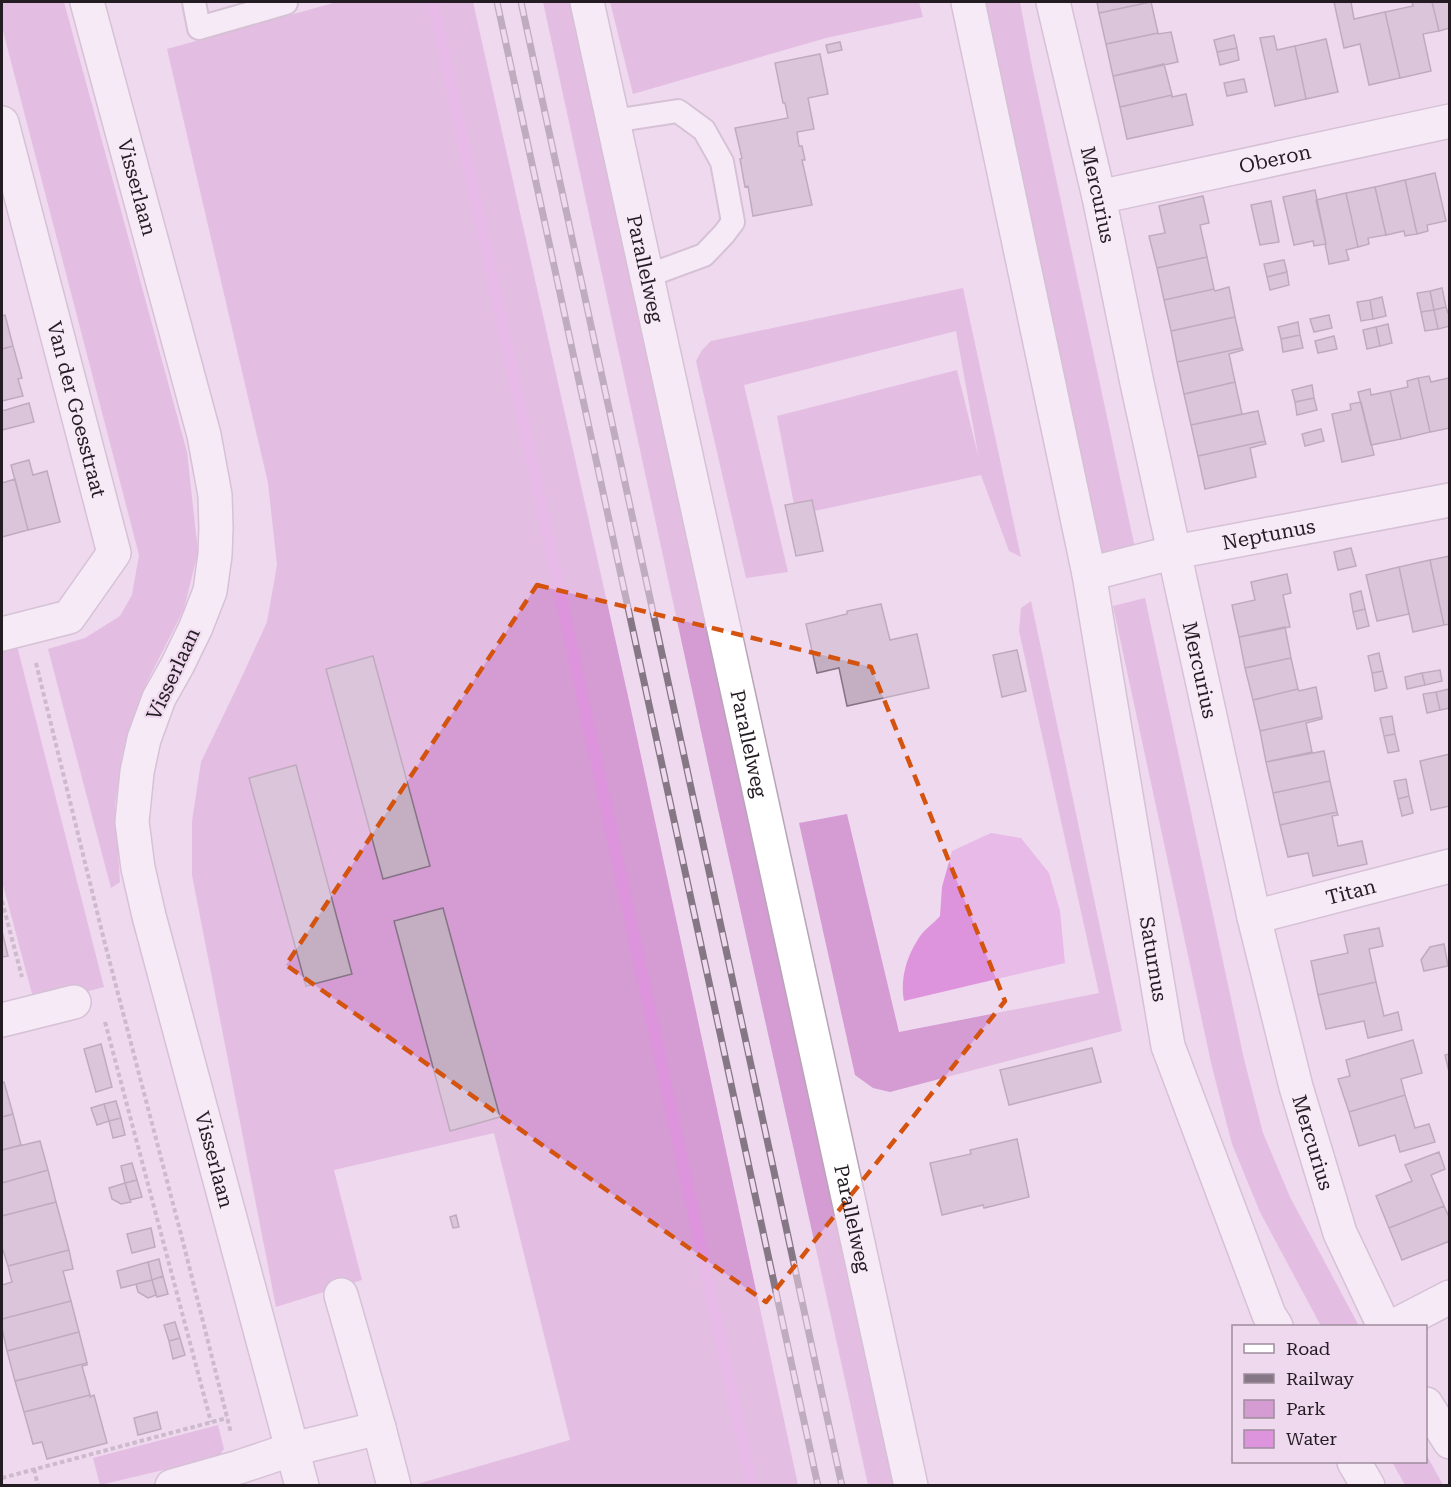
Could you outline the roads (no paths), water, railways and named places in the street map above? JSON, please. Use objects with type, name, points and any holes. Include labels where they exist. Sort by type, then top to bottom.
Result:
[{"type":"street","name":"Visserlaan","points":[[87,2],[204,435],[215,495],[215,546],[210,591],[196,627],[159,698],[144,739],[137,772],[132,822],[138,868],[302,1485]]},
{"type":"street","name":"Parallelweg","points":[[587,2],[911,1485]]},
{"type":"street","points":[[968,2],[1089,574]]},
{"type":"street","name":"Mercurius","points":[[1053,2],[1100,197],[1137,383],[1254,917],[1296,1087],[1340,1233],[1384,1325]]},
{"type":"street","name":"Oberon","points":[[1100,197],[1449,121]]},
{"type":"street","name":"Van der Goesstraat","points":[[2,123],[114,553],[69,616],[14,631]]},
{"type":"street","name":"Neptunus","points":[[1089,574],[1175,552],[1449,500]]},
{"type":"street","name":"Saturnus","points":[[1089,574],[1168,1046],[1269,1315],[1275,1325]]},
{"type":"street","name":"Titan","points":[[1254,917],[1449,866]]},
{"type":"street","points":[[17,1016],[74,1002]]},
{"type":"street","points":[[341,1294],[394,1485]]},
{"type":"street","points":[[1396,1325],[1449,1297]]},
{"type":"street","points":[[1427,1407],[1449,1442]]},
{"type":"street","points":[[172,1485],[239,1467],[293,1449],[379,1428]]},
{"type":"street","points":[[1355,1463],[1368,1485]]},
{"type":"lane","points":[[194,2],[199,28],[286,3]]},
{"type":"lane","points":[[613,121],[678,111],[704,130],[722,162],[733,222],[704,255],[647,276]]},
{"type":"water","points":[[991,833],[1021,838],[1049,873],[1060,911],[1065,963],[904,1001],[903,978],[907,962],[919,937],[940,916],[942,887],[952,851]]},
{"type":"waterway","points":[[433,2],[752,1486]]},
{"type":"railway","points":[[497,2],[818,1486]]},
{"type":"railway","points":[[521,2],[842,1486]]}]
